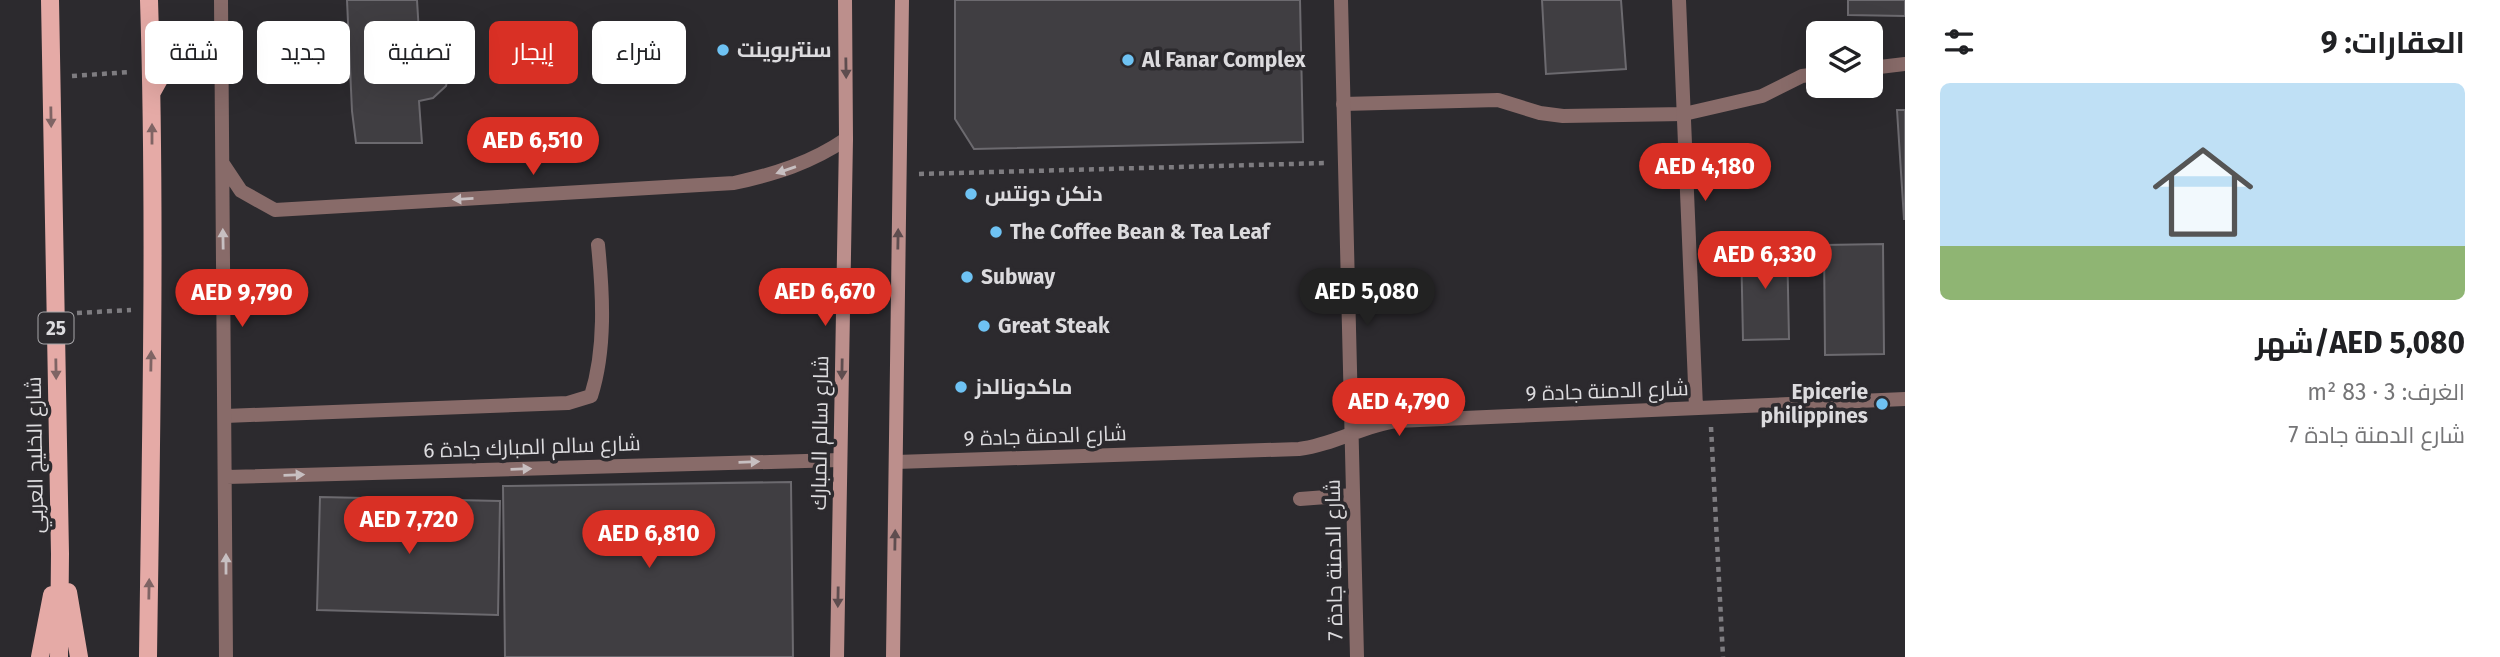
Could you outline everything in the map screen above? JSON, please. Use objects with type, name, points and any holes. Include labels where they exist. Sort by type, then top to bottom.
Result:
[{"type":"main road","name":"شارع الخليج العربي","points":[[50,0],[60,554],[59,657]]},
{"type":"main road","points":[[149,0],[150,21]]},
{"type":"main road","name":"شارع سالم المبارك","points":[[837,657],[846,139],[845,0]]},
{"type":"main road","points":[[893,657],[902,0]]},
{"type":"main road","points":[[148,657],[152,84]]},
{"type":"main road","points":[[152,92],[156,84]]},
{"type":"main road","points":[[40,657],[60,554]]},
{"type":"main road","points":[[60,554],[79,657]]},
{"type":"street","points":[[221,0],[221,21]]},
{"type":"street","name":"شارع الدمنة جادة 7","points":[[1341,0],[1357,657]]},
{"type":"street","points":[[1679,0],[1703,408]]},
{"type":"street","points":[[1883,67],[1905,64]]},
{"type":"street","points":[[1343,104],[1498,100],[1540,113],[1563,116],[1684,114],[1762,96],[1806,76]]},
{"type":"street","points":[[221,84],[226,657]]},
{"type":"street","points":[[222,162],[240,191],[275,210],[734,183],[785,171],[826,153],[846,139]]},
{"type":"street","points":[[225,416],[568,403],[591,396],[600,370],[598,245]]},
{"type":"street","name":"شارع الدمنة جادة 9","points":[[896,462],[1299,449],[1326,444],[1366,427],[1395,421],[1905,399]]},
{"type":"street","name":"شارع سالم المبارك جادة 6","points":[[226,477],[840,460]]},
{"type":"street","points":[[1300,499],[1353,495]]},
{"type":"path","points":[[50,78],[145,71]]},
{"type":"path","points":[[899,175],[1345,163]]},
{"type":"path","points":[[55,314],[152,309]]},
{"type":"path","points":[[1703,408],[1723,657]]},
{"type":"building","points":[[347,0],[417,0],[418,21],[364,21],[364,84],[446,84],[433,98],[419,101],[422,143],[356,143]]},
{"type":"building","name":"Al Fanar Complex","points":[[955,0],[1300,0],[1303,142],[974,149],[955,119]]},
{"type":"building","points":[[1542,0],[1621,0],[1626,69],[1546,74]]},
{"type":"building","points":[[1848,0],[1905,0],[1905,16],[1848,15]]},
{"type":"building","points":[[1897,110],[1905,110],[1905,219],[1904,219]]},
{"type":"building","points":[[1787,241],[1789,339],[1743,340],[1741,242]]},
{"type":"building","points":[[1883,244],[1884,354],[1825,355],[1824,245]]},
{"type":"building","points":[[791,482],[793,657],[505,657],[503,486]]},
{"type":"building","points":[[320,497],[500,501],[498,615],[317,610]]},
{"type":"place","name":"سنتربوينت","points":[[723,50]]},
{"type":"place","name":"Al Fanar Complex","points":[[1128,60]]},
{"type":"place","name":"دنكن دونتس","points":[[971,194]]},
{"type":"place","name":"The Coffee Bean & Tea Leaf","points":[[996,232]]},
{"type":"place","name":"Subway","points":[[967,277]]},
{"type":"place","name":"Great Steak","points":[[984,326]]},
{"type":"place","name":"ماكدونالدز","points":[[961,387]]},
{"type":"place","name":"Epicerie philippines","points":[[1882,404]]}]
